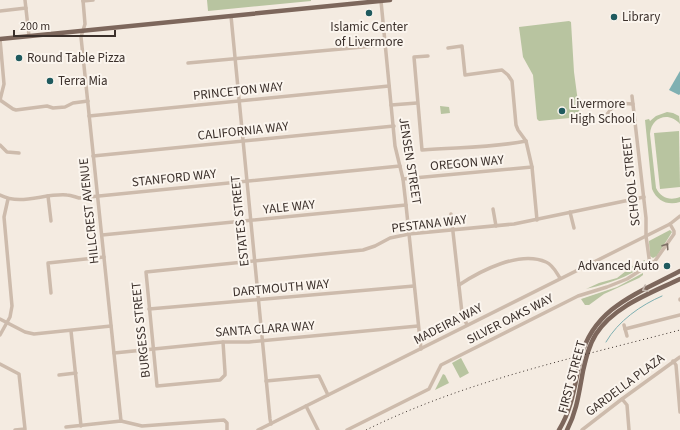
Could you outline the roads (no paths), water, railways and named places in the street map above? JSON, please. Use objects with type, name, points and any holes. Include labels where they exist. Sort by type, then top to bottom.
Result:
[{"type":"main road","points":[[0,39],[390,0]]},
{"type":"main road","name":"FIRST STREET","points":[[559,430],[566,418],[572,400],[586,344],[597,323],[614,307],[626,299],[680,272]]},
{"type":"main road","name":"FIRST STREET","points":[[567,430],[576,408],[580,372],[591,343],[601,327],[619,311],[680,279]]},
{"type":"street","points":[[25,0],[29,36]]},
{"type":"street","points":[[83,0],[93,0]]},
{"type":"street","name":"HILLCREST AVENUE","points":[[83,0],[85,24],[81,37],[121,421]]},
{"type":"street","name":"JENSEN STREET","points":[[381,1],[395,146],[403,179],[421,349]]},
{"type":"street","points":[[0,11],[26,8]]},
{"type":"street","name":"ESTATES STREET","points":[[231,16],[271,424]]},
{"type":"street","points":[[0,39],[4,88],[0,100],[16,110],[47,106],[53,108],[66,107],[73,102],[88,101]]},
{"type":"street","points":[[188,63],[385,45]]},
{"type":"street","points":[[448,48],[462,46],[465,75],[502,70],[508,75],[513,88],[516,125],[529,149],[537,220]]},
{"type":"street","points":[[428,56],[414,57],[422,150],[497,146],[526,142]]},
{"type":"street","name":"PRINCETON WAY","points":[[89,116],[389,86]]},
{"type":"street","name":"SCHOOL STREET","points":[[632,96],[644,197],[646,236],[650,265]]},
{"type":"street","points":[[391,105],[417,103]]},
{"type":"street","points":[[600,123],[616,103],[633,104]]},
{"type":"street","name":"CALIFORNIA WAY","points":[[93,156],[394,126]]},
{"type":"street","points":[[0,145],[7,152],[19,153]]},
{"type":"street","name":"STANFORD WAY","points":[[0,195],[8,199],[17,200],[67,195],[79,198],[400,166]]},
{"type":"street","name":"OREGON WAY","points":[[403,179],[532,166]]},
{"type":"street","points":[[48,196],[51,221]]},
{"type":"street","name":"PESTANA WAY","points":[[146,272],[363,250],[375,246],[390,238],[409,234],[496,226],[537,220],[644,197]]},
{"type":"street","points":[[0,335],[11,312],[12,306],[2,230],[8,199]]},
{"type":"street","name":"YALE WAY","points":[[102,236],[406,205]]},
{"type":"street","points":[[493,209],[496,226]]},
{"type":"street","points":[[570,212],[574,228]]},
{"type":"street","points":[[451,214],[462,313],[467,325]]},
{"type":"street","name":"MADEIRA WAY","points":[[258,430],[670,224],[679,218]]},
{"type":"street","name":"SILVER OAKS WAY","points":[[347,430],[429,389],[440,366],[578,296],[607,288],[627,279],[650,265],[656,260],[674,234],[670,224]]},
{"type":"street","points":[[51,292],[48,263],[104,257]]},
{"type":"street","points":[[459,285],[498,264],[516,259],[546,262],[554,269],[560,278]]},
{"type":"street","name":"BURGESS STREET","points":[[146,272],[157,386],[220,380],[224,378],[223,342]]},
{"type":"street","name":"DARTMOUTH WAY","points":[[149,309],[414,286]]},
{"type":"street","points":[[627,336],[624,327],[680,315]]},
{"type":"street","points":[[0,319],[29,334],[111,326]]},
{"type":"street","name":"SANTA CLARA WAY","points":[[114,353],[154,348],[418,326]]},
{"type":"street","points":[[71,331],[81,426]]},
{"type":"street","name":"GARDELLA PLAZA","points":[[582,430],[680,357]]},
{"type":"street","points":[[674,361],[676,366],[680,412]]},
{"type":"street","points":[[0,364],[19,374],[25,429],[15,430]]},
{"type":"street","points":[[59,375],[76,373]]},
{"type":"street","points":[[266,381],[319,376],[328,395]]},
{"type":"street","points":[[622,399],[627,406],[629,430]]},
{"type":"street","points":[[306,406],[318,430]]},
{"type":"street","points":[[66,427],[121,421],[143,428],[224,420],[227,424],[227,430]]},
{"type":"water","points":[[680,71],[680,94],[679,95],[669,90]]},
{"type":"waterway","points":[[606,342],[617,327],[631,314],[662,296]]},
{"type":"railway","points":[[366,430],[404,413],[481,384],[560,361],[680,330]]},
{"type":"place","name":"Islamic Center of Livermore","points":[[369,13]]},
{"type":"place","name":"Library","points":[[614,17]]},
{"type":"place","name":"Round Table Pizza","points":[[19,58]]},
{"type":"place","name":"Terra Mia","points":[[50,81]]},
{"type":"place","name":"Livermore High School","points":[[562,111]]},
{"type":"place","name":"Advanced Auto","points":[[667,266]]}]
